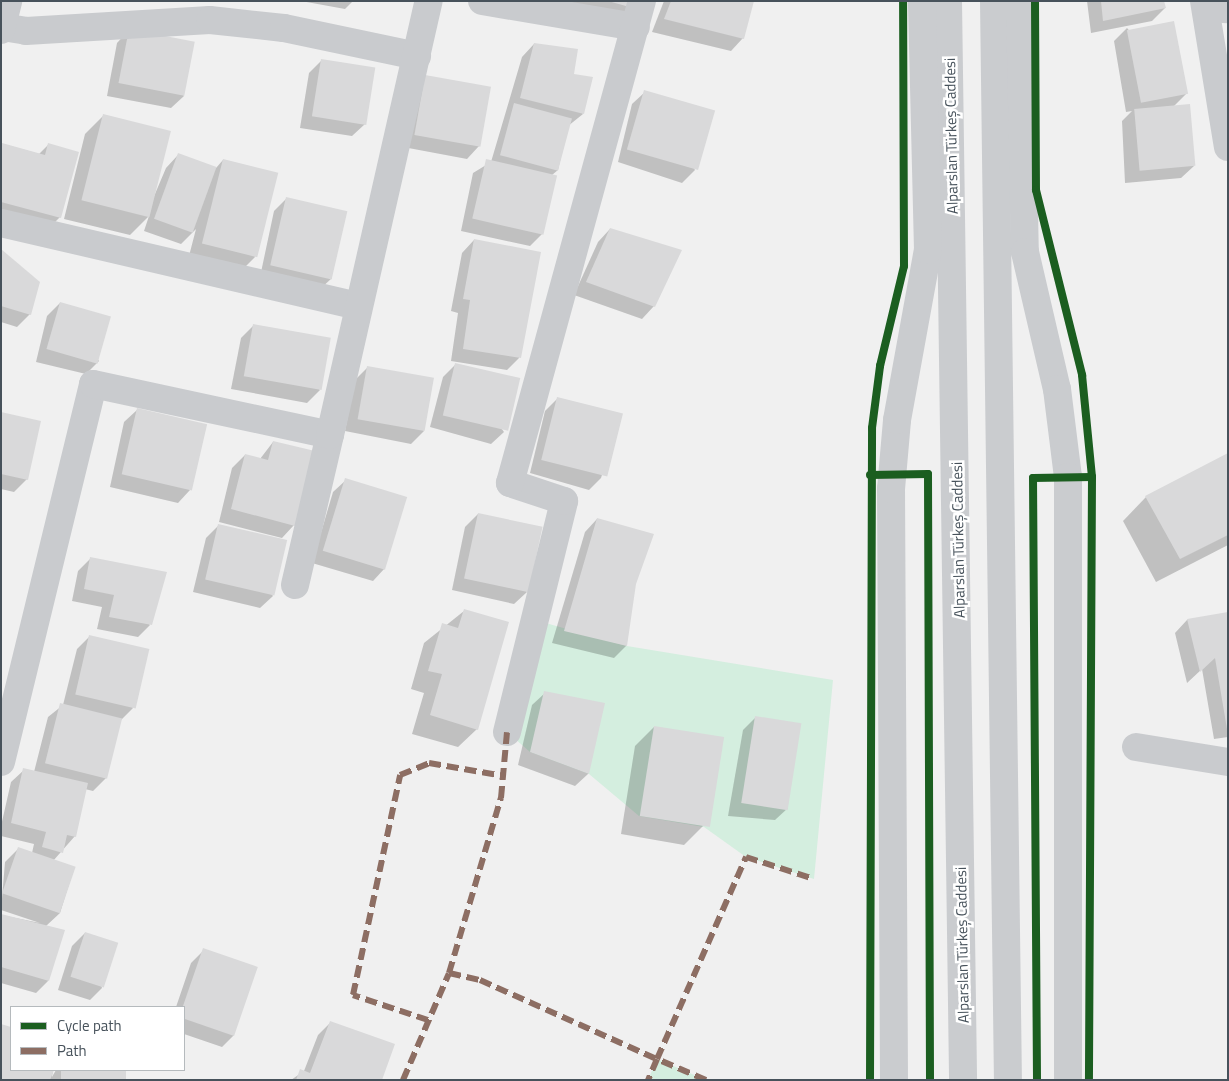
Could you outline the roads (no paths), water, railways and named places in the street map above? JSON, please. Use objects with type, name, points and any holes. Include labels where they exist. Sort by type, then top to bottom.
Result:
[{"type":"main road","points":[[894,1080],[891,488],[897,420],[928,250],[922,1]]},
{"type":"main road","name":"Alparslan Türkeş Caddesi","points":[[948,1],[963,1080]]},
{"type":"main road","points":[[994,1],[1008,1080]]},
{"type":"main road","points":[[1020,1],[1025,252],[1057,389],[1068,477],[1068,1080]]},
{"type":"street","points":[[8,1],[2,29],[26,31],[210,20],[284,28],[417,56]]},
{"type":"street","points":[[295,586],[429,1]]},
{"type":"street","points":[[482,1],[639,14],[510,483],[564,501],[507,732]]},
{"type":"street","points":[[1212,6],[1228,147]]},
{"type":"street","points":[[1,223],[359,306]]},
{"type":"street","points":[[1,762],[93,384],[330,435]]},
{"type":"street","points":[[1136,747],[1228,762]]}]
